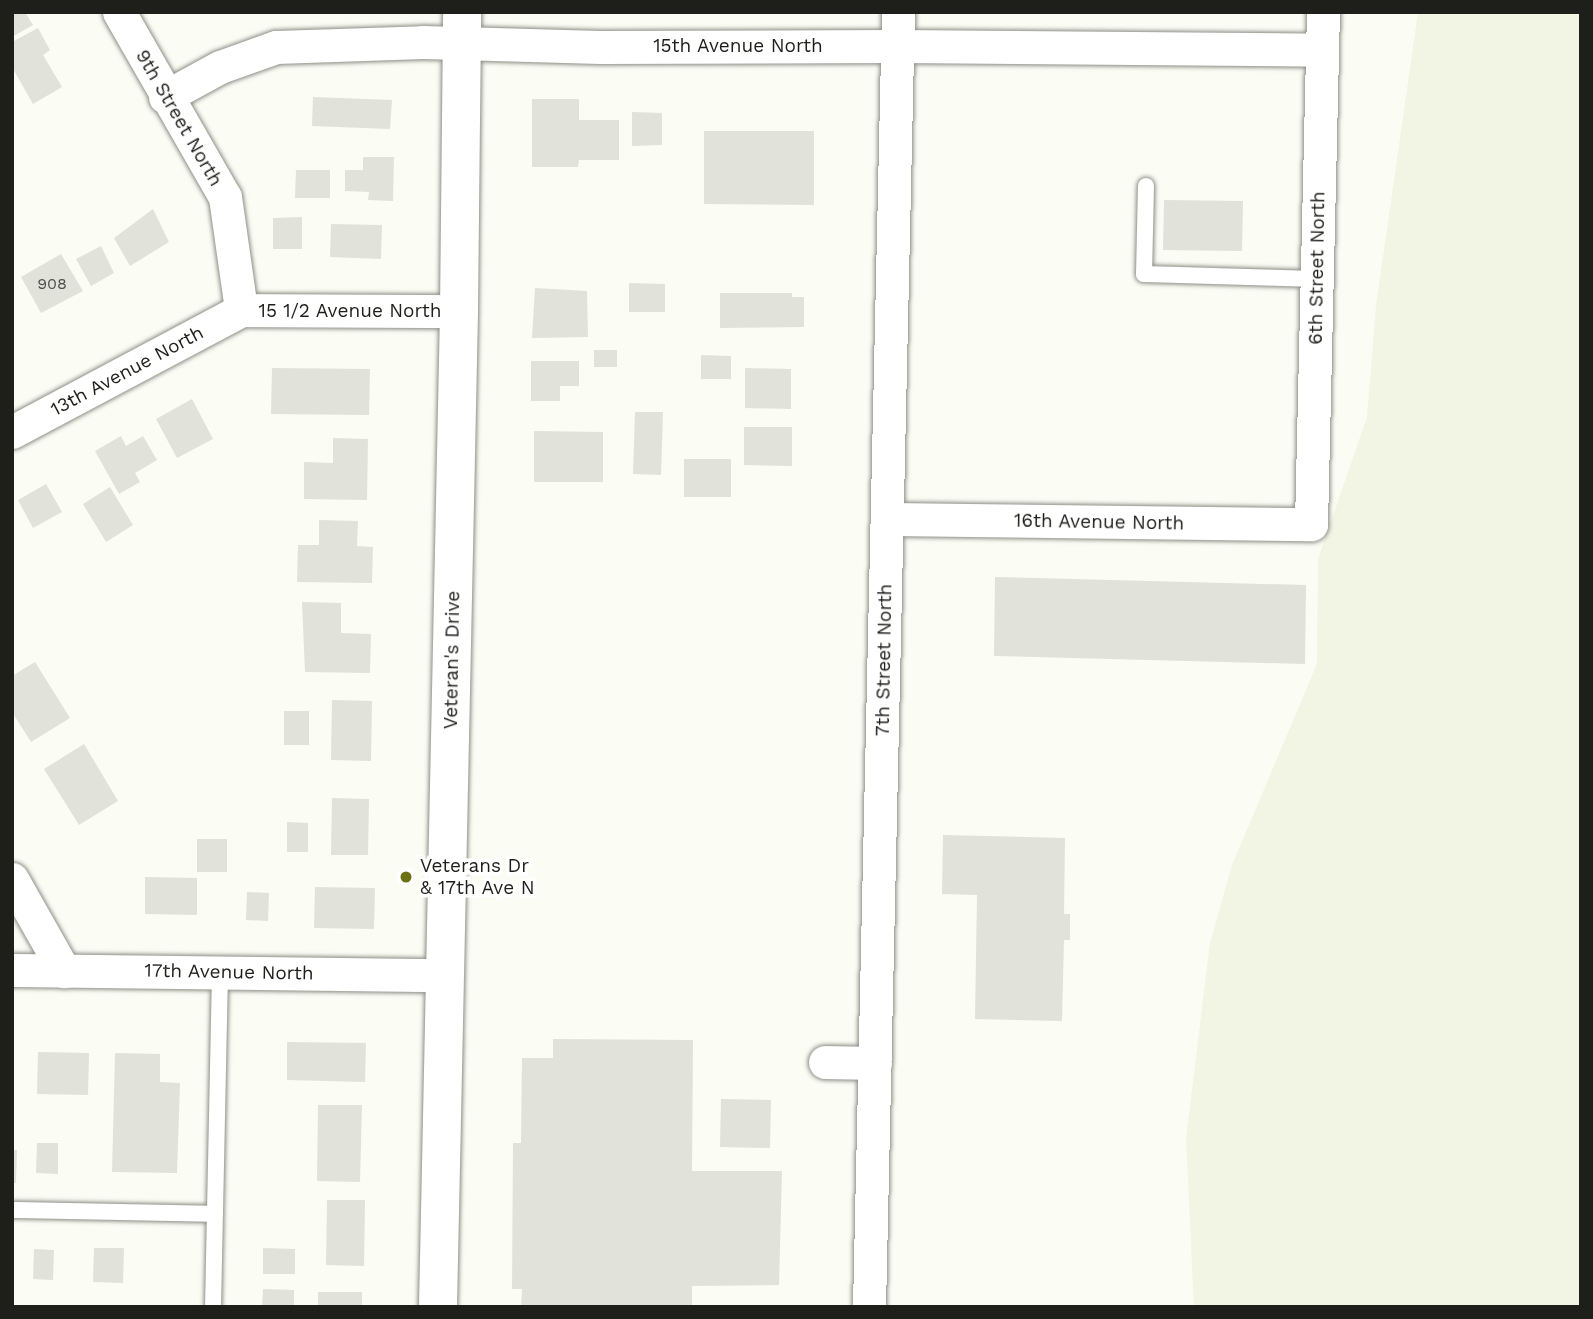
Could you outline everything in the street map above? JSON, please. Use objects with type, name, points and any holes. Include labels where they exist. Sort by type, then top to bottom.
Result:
[{"type":"street","name":"9th Street North","points":[[119,12],[165,97],[225,197],[241,310]]},
{"type":"street","name":"7th Street North","points":[[869,1307],[898,12]]},
{"type":"street","name":"6th Street North","points":[[1311,524],[1323,12]]},
{"type":"street","name":"15th Avenue North","points":[[165,97],[220,67],[276,47],[461,28],[898,46],[1322,50]]},
{"type":"street","name":"Veteran's Drive","points":[[438,1307],[459,311],[461,28]]},
{"type":"street","name":"15 1/2 Avenue North","points":[[241,310],[459,311]]},
{"type":"street","name":"13th Avenue North","points":[[12,432],[241,310]]},
{"type":"street","name":"16th Avenue North","points":[[887,519],[1311,524]]},
{"type":"street","points":[[12,879],[64,971]]},
{"type":"street","name":"17th Avenue North","points":[[12,970],[445,975]]},
{"type":"street","points":[[825,1062],[875,1063]]},
{"type":"lane","points":[[1146,186],[1144,274],[1317,279]]},
{"type":"lane","points":[[213,1307],[220,971]]},
{"type":"lane","points":[[12,1209],[215,1213]]},
{"type":"shaded area","points":[[1418,12],[1581,12],[1581,1307],[1194,1307],[1186,1138],[1210,943],[1232,865],[1317,664],[1318,559],[1367,417],[1376,306]]},
{"type":"building","points":[[12,12],[25,12],[33,25],[12,37]]},
{"type":"building","points":[[38,28],[50,50],[43,55],[62,87],[33,104],[12,67],[12,42]]},
{"type":"building","points":[[313,97],[392,100],[390,129],[312,126]]},
{"type":"building","points":[[532,99],[579,99],[579,120],[619,120],[619,160],[579,160],[578,167],[532,167]]},
{"type":"building","points":[[632,112],[662,113],[662,145],[632,146]]},
{"type":"building","points":[[704,131],[814,131],[814,205],[704,204]]},
{"type":"building","points":[[363,157],[394,157],[393,201],[368,200],[369,192],[345,191],[345,170],[363,170]]},
{"type":"building","points":[[296,170],[330,170],[330,198],[295,198]]},
{"type":"building","points":[[1164,200],[1243,201],[1242,251],[1163,250]]},
{"type":"building","points":[[153,209],[169,242],[130,266],[114,238]]},
{"type":"building","points":[[302,217],[302,249],[273,249],[273,218]]},
{"type":"building","points":[[331,224],[382,225],[381,259],[330,257]]},
{"type":"building","points":[[101,246],[114,273],[91,286],[76,259]]},
{"type":"building","points":[[61,254],[83,291],[41,313],[21,277]]},
{"type":"building","points":[[629,283],[665,284],[665,312],[629,312]]},
{"type":"building","points":[[535,288],[587,291],[588,337],[532,338]]},
{"type":"building","points":[[720,293],[792,293],[792,297],[804,297],[804,327],[720,328]]},
{"type":"building","points":[[594,350],[617,350],[617,367],[594,367]]},
{"type":"building","points":[[701,355],[731,356],[731,379],[701,379]]},
{"type":"building","points":[[531,361],[579,361],[579,386],[560,386],[560,401],[531,401]]},
{"type":"building","points":[[272,368],[370,369],[369,415],[271,414]]},
{"type":"building","points":[[745,368],[791,369],[791,409],[745,408]]},
{"type":"building","points":[[192,399],[213,439],[177,458],[156,419]]},
{"type":"building","points":[[635,412],[663,412],[661,475],[633,474]]},
{"type":"building","points":[[744,427],[792,427],[792,466],[744,465]]},
{"type":"building","points":[[534,431],[603,432],[603,482],[534,482]]},
{"type":"building","points":[[121,436],[126,446],[143,436],[157,460],[135,473],[140,482],[119,494],[95,451]]},
{"type":"building","points":[[333,438],[368,439],[367,500],[304,499],[304,462],[333,463]]},
{"type":"building","points":[[684,459],[731,459],[731,497],[684,497]]},
{"type":"building","points":[[46,484],[62,512],[33,528],[18,500]]},
{"type":"building","points":[[110,487],[133,525],[106,542],[83,504]]},
{"type":"building","points":[[319,520],[358,521],[357,546],[373,547],[372,583],[297,582],[298,545],[319,545]]},
{"type":"building","points":[[995,577],[1306,585],[1305,664],[994,656]]},
{"type":"building","points":[[302,602],[341,603],[341,633],[371,634],[370,673],[305,672]]},
{"type":"building","points":[[35,662],[70,718],[31,742],[12,712],[12,676]]},
{"type":"building","points":[[332,700],[372,701],[371,761],[331,760]]},
{"type":"building","points":[[284,711],[309,711],[309,745],[284,745]]},
{"type":"building","points":[[84,744],[118,801],[79,825],[44,769]]},
{"type":"building","points":[[332,798],[369,799],[368,855],[331,855]]},
{"type":"building","points":[[287,822],[308,823],[308,852],[287,852]]},
{"type":"building","points":[[943,835],[1065,838],[1064,914],[1070,914],[1070,940],[1064,940],[1062,1021],[975,1019],[977,895],[942,894]]},
{"type":"building","points":[[197,839],[227,839],[227,872],[197,872]]},
{"type":"building","points":[[145,877],[197,878],[197,915],[145,914]]},
{"type":"building","points":[[315,887],[375,888],[374,929],[314,928]]},
{"type":"building","points":[[247,892],[269,893],[268,921],[246,920]]},
{"type":"building","points":[[553,1039],[693,1040],[692,1171],[782,1171],[779,1285],[692,1286],[692,1307],[521,1307],[522,1289],[512,1289],[513,1143],[521,1143],[522,1058],[553,1058]]},
{"type":"building","points":[[287,1042],[366,1043],[365,1082],[287,1080]]},
{"type":"building","points":[[38,1052],[89,1053],[88,1095],[37,1094]]},
{"type":"building","points":[[115,1053],[160,1054],[160,1082],[180,1083],[177,1173],[112,1172]]},
{"type":"building","points":[[721,1099],[771,1100],[770,1148],[720,1147]]},
{"type":"building","points":[[318,1105],[362,1105],[360,1182],[317,1181]]},
{"type":"building","points":[[37,1143],[58,1143],[58,1174],[36,1173]]},
{"type":"building","points":[[12,1150],[17,1150],[16,1183],[12,1183]]},
{"type":"building","points":[[327,1200],[365,1200],[364,1266],[326,1265]]},
{"type":"building","points":[[94,1248],[124,1248],[123,1283],[93,1282]]},
{"type":"building","points":[[263,1248],[295,1249],[295,1274],[263,1274]]},
{"type":"building","points":[[34,1249],[54,1250],[53,1280],[33,1279]]},
{"type":"building","points":[[263,1289],[294,1290],[294,1307],[262,1307]]},
{"type":"building","points":[[318,1292],[362,1292],[362,1307],[318,1307]]},
{"type":"place","name":"Veterans Dr & 17th Ave N","points":[[406,877]]}]
